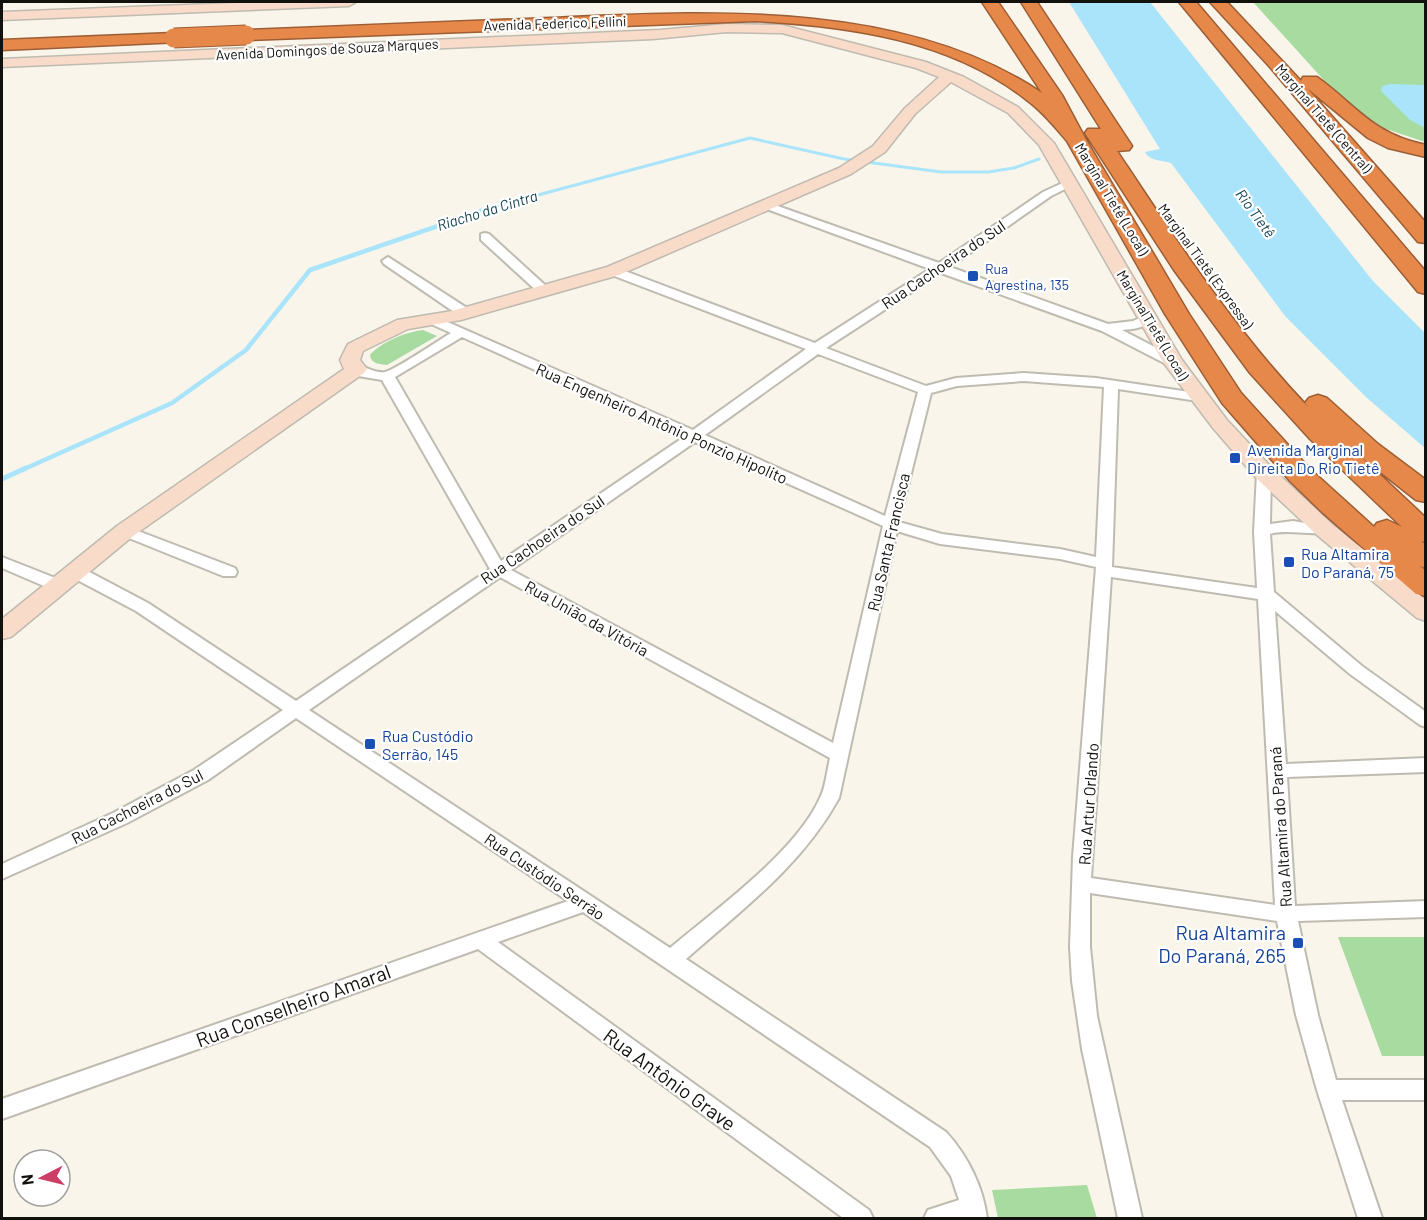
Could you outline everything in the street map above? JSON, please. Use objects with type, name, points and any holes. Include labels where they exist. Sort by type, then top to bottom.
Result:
[{"type":"highway","name":"Marginal Tietê (Local)","points":[[990,2],[1053,94],[1075,138],[1177,314],[1231,398]]},
{"type":"highway","points":[[1011,2],[1050,65],[1208,301],[1256,364],[1286,399],[1425,534]]},
{"type":"highway","name":"Marginal Tietê (Expressa)","points":[[1029,2],[1158,201],[1238,315],[1286,370],[1334,419],[1425,494]]},
{"type":"highway","points":[[1187,2],[1425,287]]},
{"type":"highway","points":[[1204,2],[1248,64],[1248,74]]},
{"type":"highway","name":"Marginal Tietê (Central)","points":[[1218,2],[1275,62],[1425,237]]},
{"type":"highway","points":[[1231,2],[1274,51],[1275,62]]},
{"type":"highway","points":[[1241,2],[1425,210]]},
{"type":"highway","name":"Avenida Federico Fellini","points":[[2,45],[716,16],[787,18],[867,28],[933,45],[982,65],[1030,93],[1075,138]]},
{"type":"highway","points":[[721,34],[787,30],[851,35],[916,47],[966,64],[1030,93]]},
{"type":"highway","points":[[1050,65],[1057,86],[1093,149],[1093,166]]},
{"type":"highway","points":[[1310,81],[1327,92],[1374,134],[1400,145],[1425,151]]},
{"type":"highway","points":[[1158,201],[1158,218],[1167,239]]},
{"type":"highway","points":[[1231,398],[1305,466],[1425,559]]},
{"type":"highway","points":[[1231,398],[1316,491],[1425,587]]},
{"type":"main road","points":[[2,16],[349,2]]},
{"type":"main road","points":[[229,53],[243,6]]},
{"type":"main road","points":[[197,55],[212,8]]},
{"type":"main road","name":"Avenida Domingos de Souza Marques","points":[[653,35],[727,28],[787,30],[880,53],[949,76],[990,95],[1014,110],[1046,143],[1059,165]]},
{"type":"main road","name":"Avenida Domingos de Souza Marques","points":[[2,63],[653,35],[721,34],[840,44]]},
{"type":"main road","points":[[2,631],[125,531],[357,369],[353,367],[350,360],[355,348],[404,324],[465,313],[612,271],[845,171],[879,149],[910,111],[949,76]]},
{"type":"main road","name":"MarginalTietê (Local)","points":[[1059,165],[1147,319],[1198,397],[1239,447],[1264,473],[1324,530],[1425,613]]},
{"type":"street","name":"Rua Cachoeira do Sul","points":[[2,872],[120,818],[201,775],[693,437],[817,348],[940,268],[1047,194],[1069,183]]},
{"type":"street","points":[[768,206],[1107,328],[1173,362]]},
{"type":"street","points":[[486,237],[543,290]]},
{"type":"street","points":[[388,261],[465,313]]},
{"type":"street","points":[[612,271],[925,390],[963,380],[1019,377],[1111,385],[1198,397]]},
{"type":"street","points":[[1107,328],[1136,325],[1147,319]]},
{"type":"street","name":"Rua Engenheiro Antônio Ponzio Hipolito","points":[[434,320],[891,524],[940,539],[1060,554],[1105,568],[1267,595]]},
{"type":"street","points":[[357,369],[369,374],[387,376],[460,333]]},
{"type":"street","points":[[387,376],[498,569]]},
{"type":"street","name":"Rua Artur Orlando","points":[[1111,385],[1105,568],[1082,884],[1080,947],[1086,1014],[1122,1170],[1130,1218]]},
{"type":"street","name":"Rua Santa Francisca","points":[[671,959],[774,869],[819,819],[830,798],[891,524],[925,390]]},
{"type":"street","name":"Rua Altamira do Paraná","points":[[1264,473],[1262,532],[1286,914],[1307,1015],[1328,1090],[1370,1218]]},
{"type":"street","points":[[1262,532],[1273,527],[1287,526],[1324,530]]},
{"type":"street","points":[[125,531],[229,572]]},
{"type":"street","name":"Rua Custódio Serrão","points":[[2,562],[66,578],[142,607],[671,959],[939,1139],[949,1150],[964,1179],[974,1212]]},
{"type":"street","name":"Rua União da Vitória","points":[[498,569],[840,755]]},
{"type":"street","points":[[1267,595],[1356,670],[1425,721]]},
{"type":"street","points":[[1276,771],[1425,765]]},
{"type":"street","points":[[1082,884],[1286,914],[1425,909]]},
{"type":"street","name":"Rua Conselheiro Amaral","points":[[2,1109],[585,903]]},
{"type":"street","name":"Rua Antônio Grave","points":[[479,939],[861,1218]]},
{"type":"street","points":[[1328,1090],[1425,1090]]},
{"type":"street","points":[[936,1218],[974,1212]]},
{"type":"green space","points":[[1253,2],[1425,2],[1425,142],[1383,128],[1351,110]]},
{"type":"green space","points":[[423,330],[437,336],[387,365],[372,360],[370,355],[387,342],[402,335]]},
{"type":"green space","points":[[1338,937],[1425,937],[1425,1056],[1382,1056]]},
{"type":"green space","points":[[1087,1185],[1097,1218],[998,1218],[992,1190]]},
{"type":"water","name":"Rio Tietê","points":[[1069,2],[1150,2],[1373,281],[1425,333],[1425,448],[1367,398],[1285,316],[1171,163],[1152,159],[1147,155],[1145,152],[1160,149]]},
{"type":"water","points":[[1390,84],[1425,85],[1425,128],[1410,120],[1381,91],[1382,86]]},
{"type":"waterway","name":"Riacho da Cintra","points":[[491,208],[750,138],[844,159],[941,172],[988,172],[1014,168],[1039,159]]},
{"type":"waterway","name":"Riacho da Cintra","points":[[491,208],[496,206]]},
{"type":"waterway","name":"Riacho da Cintra","points":[[22,470],[172,403],[246,350],[310,270],[491,208]]},
{"type":"waterway","name":"Riacho da Cintra","points":[[2,479],[26,468]]},
{"type":"place","name":"Rua Agrestina, 135","points":[[973,276]]},
{"type":"place","name":"Avenida Marginal Direita Do Rio Tietê","points":[[1235,458]]},
{"type":"place","name":"Rua Altamira Do Paraná, 75","points":[[1289,562]]},
{"type":"place","name":"Rua Custódio Serrão, 145","points":[[370,744]]},
{"type":"place","name":"Rua Altamira Do Paraná, 265","points":[[1298,943]]}]
